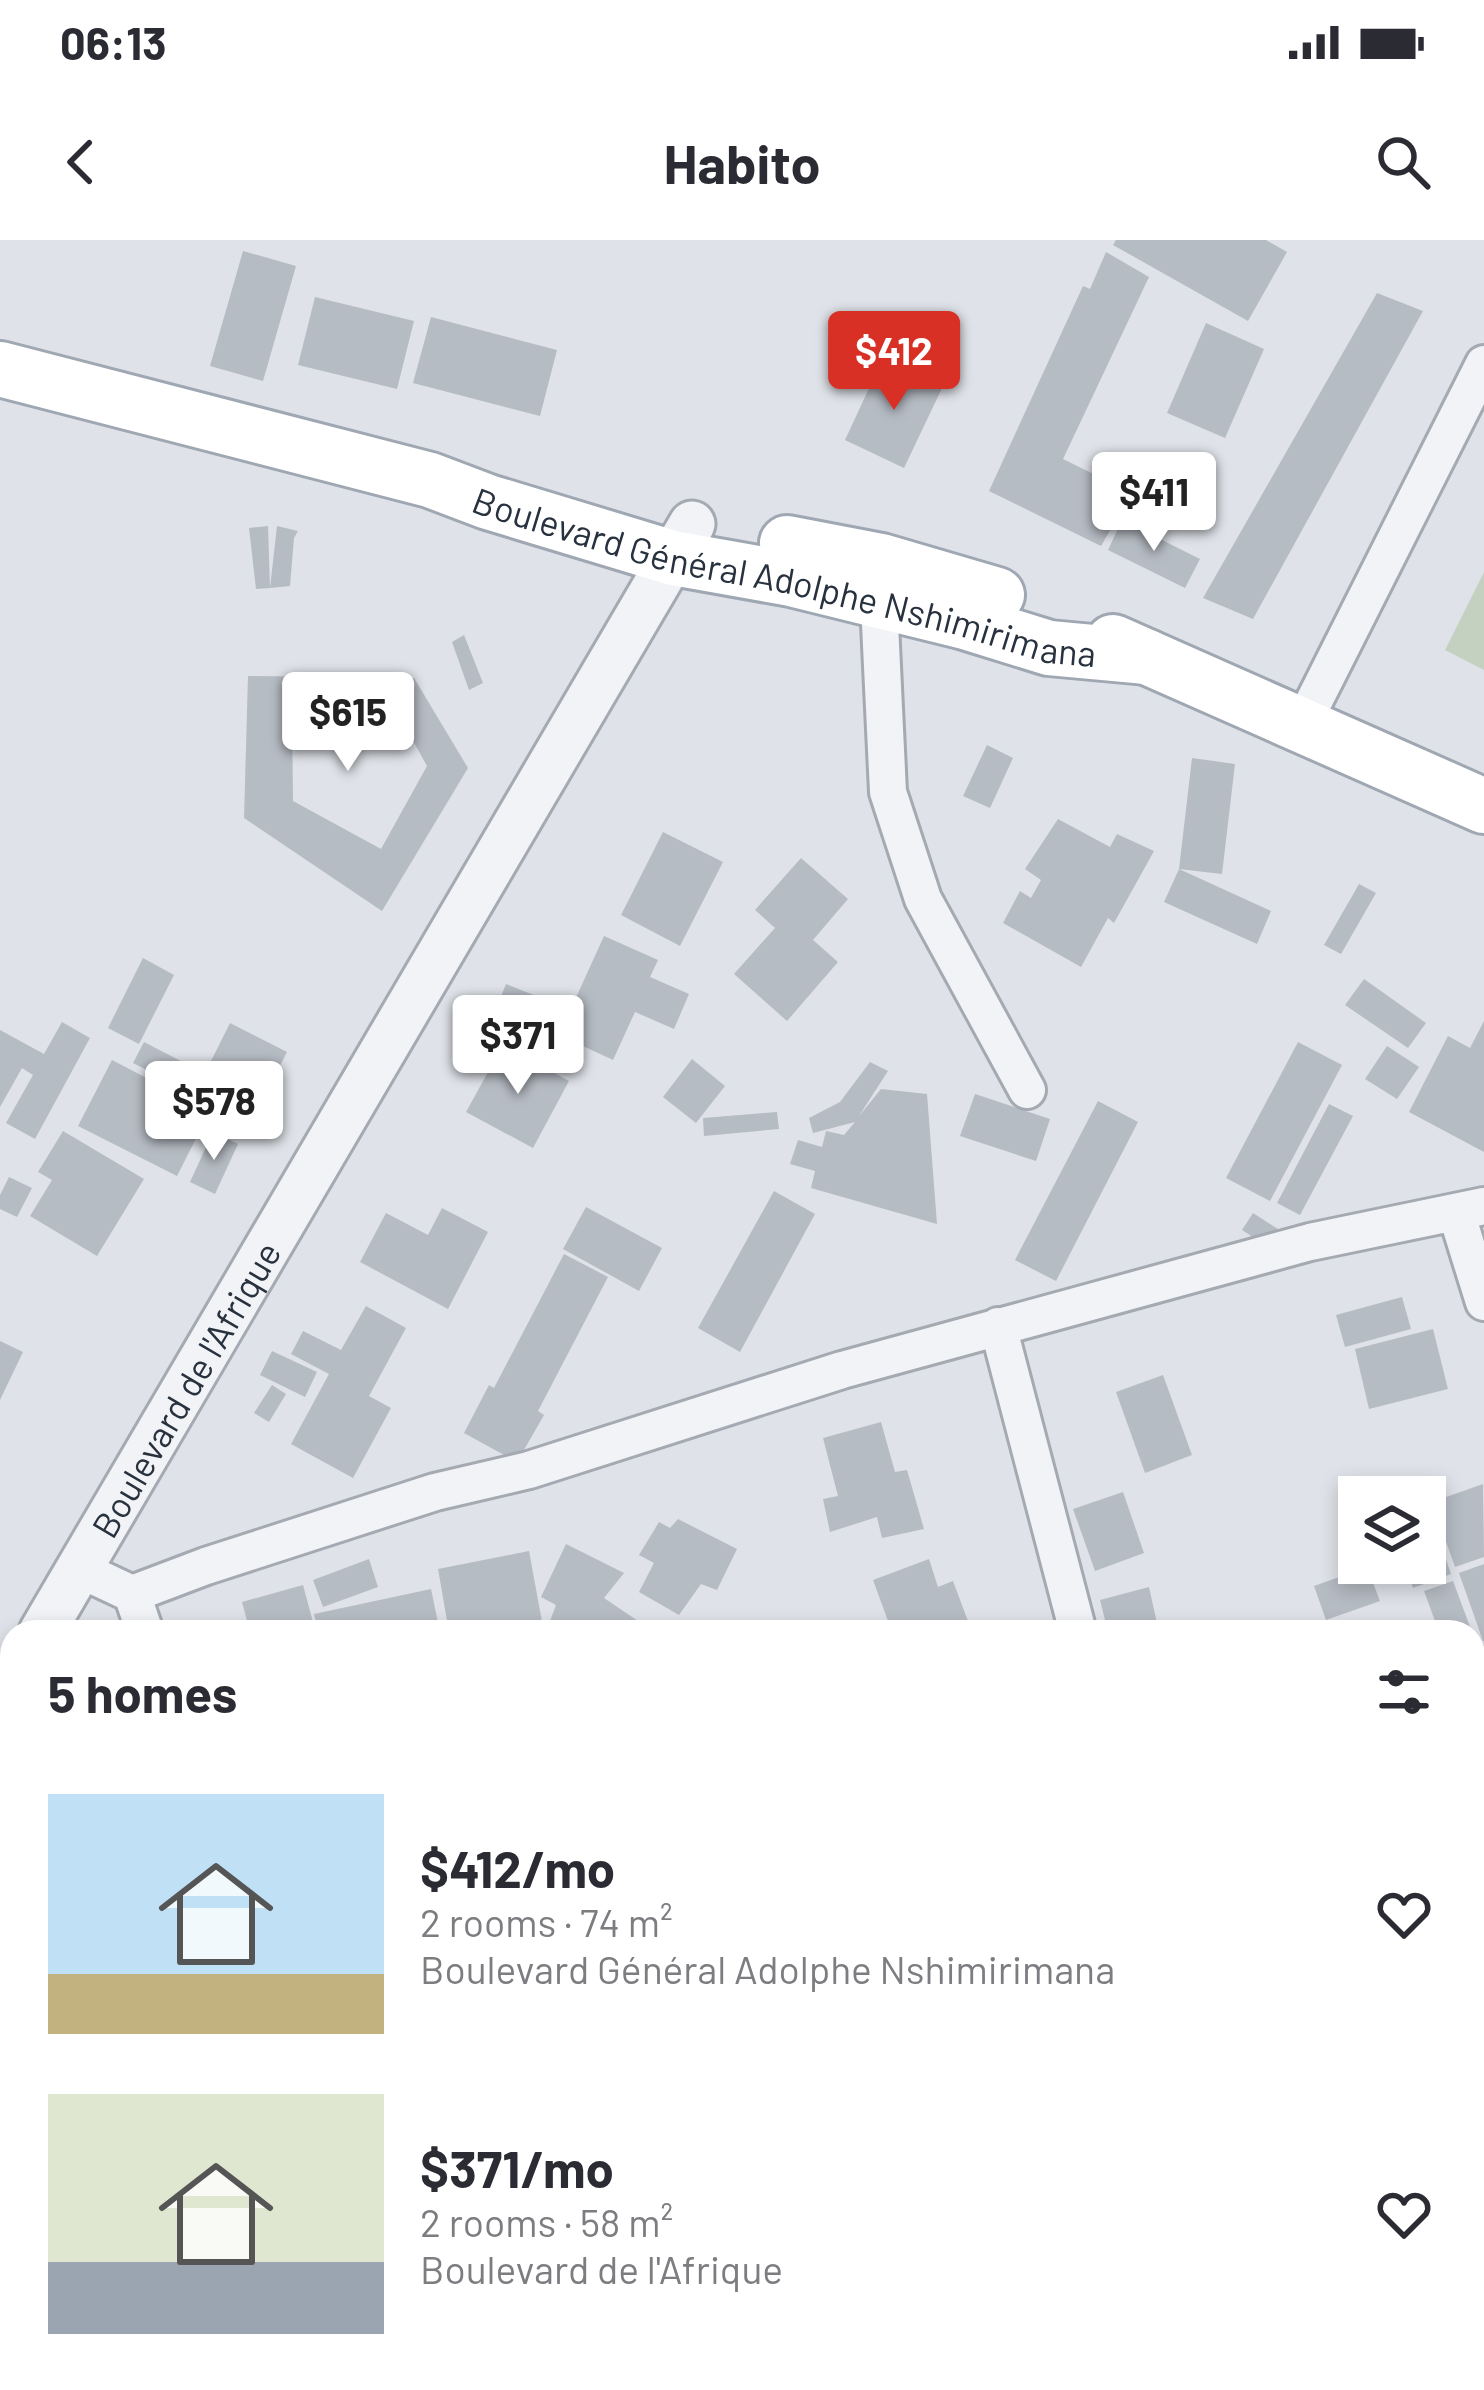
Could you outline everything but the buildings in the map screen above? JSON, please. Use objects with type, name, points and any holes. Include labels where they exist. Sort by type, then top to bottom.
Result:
[{"type":"main road","name":"Boulevard Général Adolphe Nshimirimana","points":[[0,369],[430,480],[534,487],[682,541],[878,580],[973,586],[1065,619],[1484,806]]},
{"type":"street","points":[[1303,723],[1484,364]]},
{"type":"street","name":"Boulevard de l'Afrique","points":[[49,1620],[682,541]]},
{"type":"street","points":[[878,580],[888,792],[923,898],[1027,1090]]},
{"type":"street","points":[[132,1594],[435,1492],[529,1470],[842,1370],[1310,1242],[1470,1209],[1484,1302]]},
{"type":"street","points":[[998,1326],[1075,1620]]},
{"type":"street","points":[[79,1569],[132,1594],[142,1620]]},
{"type":"green space","points":[[1484,572],[1484,670],[1445,650]]}]
